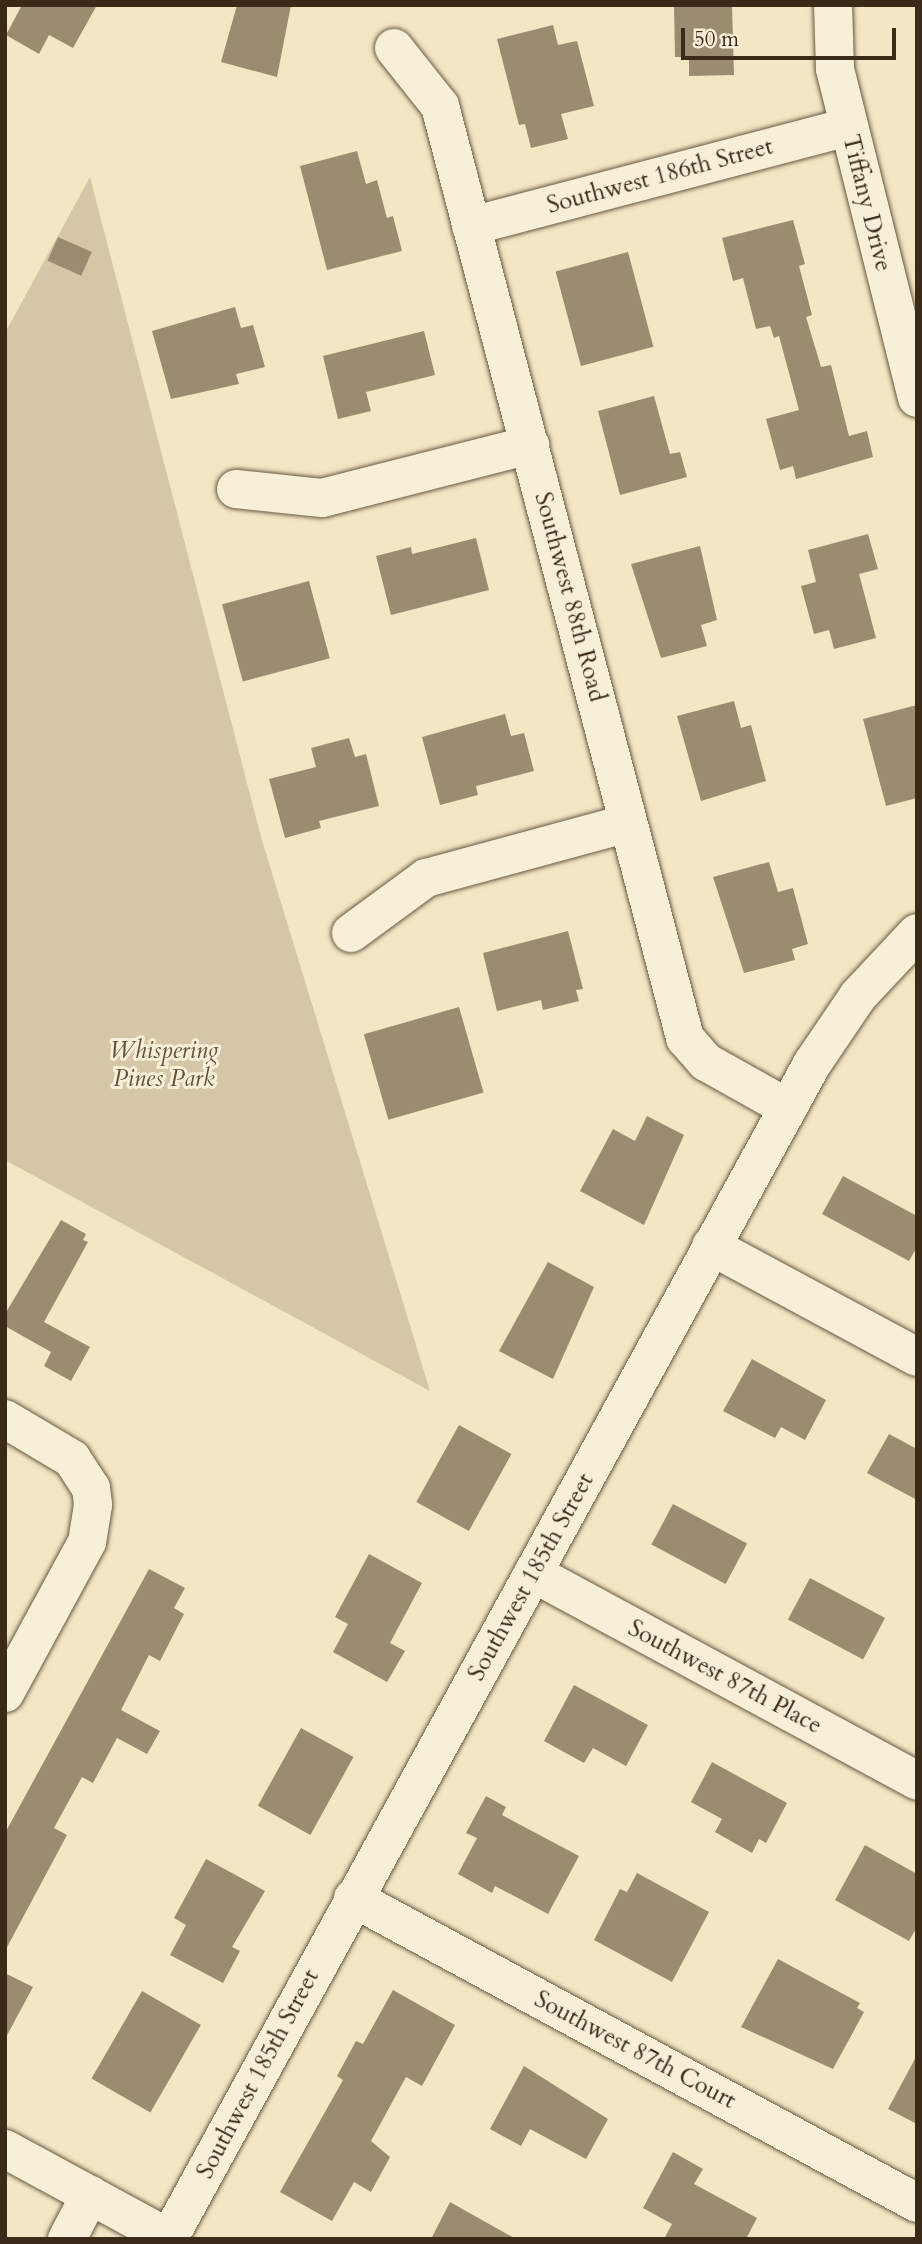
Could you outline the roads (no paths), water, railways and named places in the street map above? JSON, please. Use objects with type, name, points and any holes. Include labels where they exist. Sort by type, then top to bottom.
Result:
[{"type":"street","name":"Tiffany Drive","points":[[833,5],[835,69],[917,398]]},
{"type":"street","name":"Southwest 88th Road","points":[[394,48],[440,106],[685,1038],[706,1062],[788,1108]]},
{"type":"street","name":"Southwest 186th Street","points":[[471,226],[848,127]]},
{"type":"street","points":[[236,489],[322,498],[530,444]]},
{"type":"street","points":[[351,933],[426,878],[628,823]]},
{"type":"street","name":"Southwest 185th Street","points":[[170,2238],[353,1898],[788,1108],[858,996],[917,933]]},
{"type":"street","points":[[711,1246],[917,1357]]},
{"type":"street","points":[[5,1419],[59,1448],[90,1488],[87,1542],[5,1693]]},
{"type":"street","name":"Southwest 87th Place","points":[[533,1573],[917,1781]]},
{"type":"street","name":"Southwest 87th Court","points":[[353,1898],[917,2203]]},
{"type":"street","points":[[5,2149],[170,2238]]},
{"type":"street","points":[[67,2239],[90,2195]]},
{"type":"park label","name":"Whispering Pines Park","points":[[164,1065]]}]
